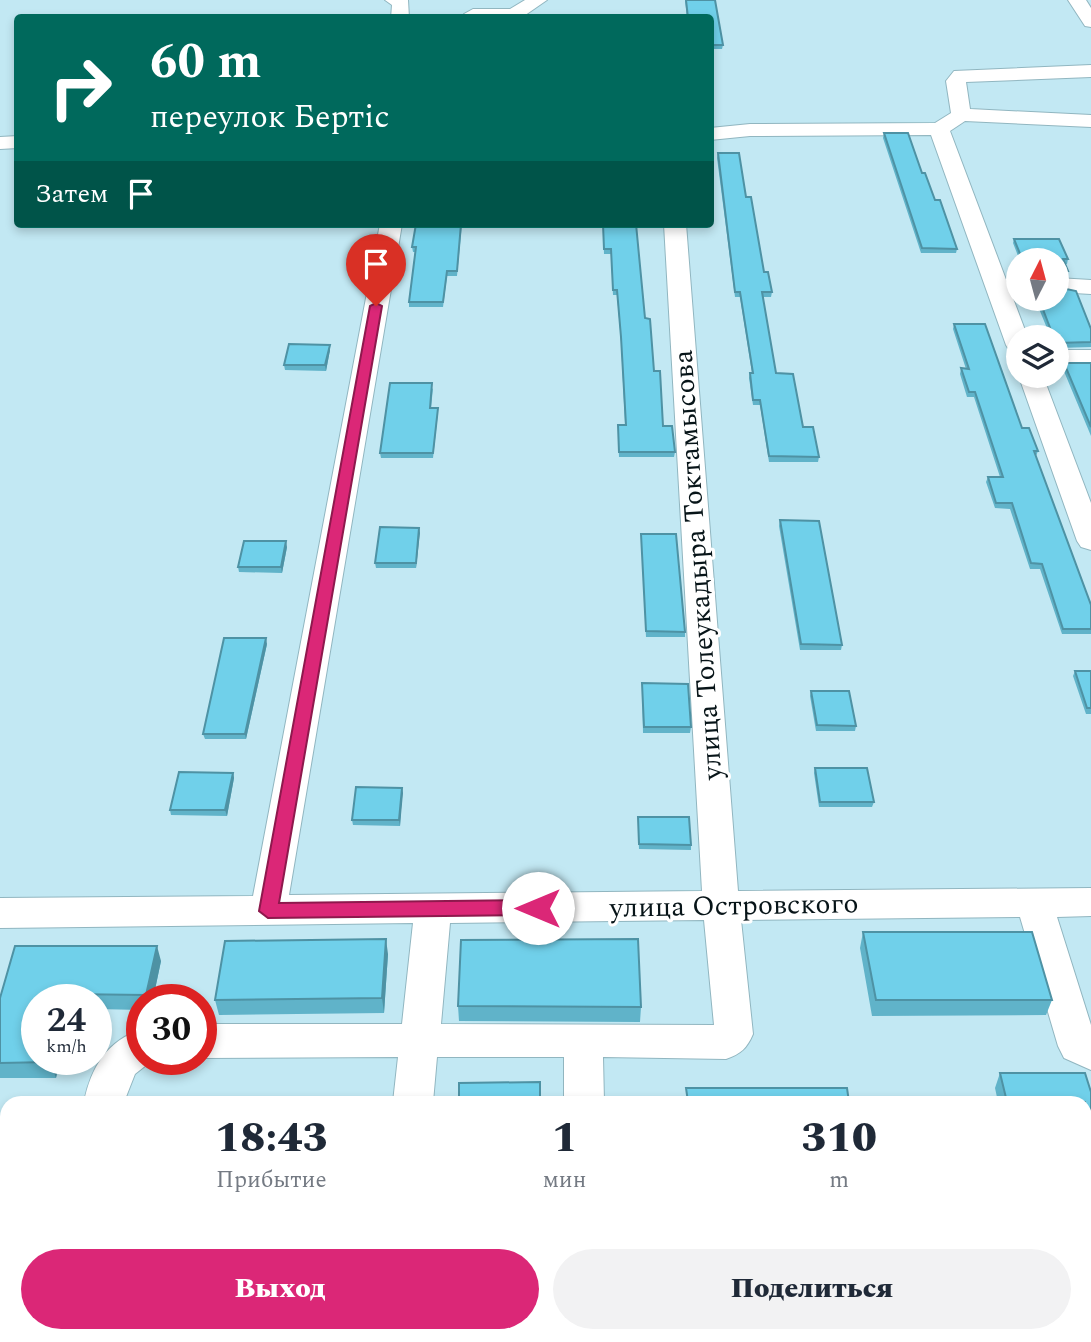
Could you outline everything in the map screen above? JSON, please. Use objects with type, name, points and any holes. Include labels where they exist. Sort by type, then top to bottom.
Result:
[{"type":"street","points":[[394,0],[401,2],[400,14]]},
{"type":"street","points":[[472,14],[514,14],[538,0]]},
{"type":"street","points":[[1077,0],[1091,22]]},
{"type":"street","points":[[961,115],[956,81],[961,75],[1091,71]]},
{"type":"street","points":[[714,134],[750,130],[939,130],[961,115],[1091,121]]},
{"type":"street","points":[[939,130],[1006,280]]},
{"type":"street","points":[[268,911],[390,228]]},
{"type":"street","name":"улица Толеукадыра Токтамысова","points":[[583,1040],[726,1042],[732,1039],[734,1026],[721,906],[675,228]]},
{"type":"street","points":[[1069,286],[1091,287]]},
{"type":"street","points":[[1069,358],[1091,358]]},
{"type":"street","points":[[1036,388],[1078,470],[1091,541]]},
{"type":"street","points":[[1034,902],[1078,1046],[1091,1053]]},
{"type":"street","name":"улица Островского","points":[[0,913],[1091,902]]},
{"type":"street","points":[[414,1096],[433,909]]},
{"type":"street","points":[[217,1041],[583,1040],[584,1096]]},
{"type":"street","points":[[105,1096],[110,1077],[126,1056]]},
{"type":"building","points":[[686,0],[715,0],[723,45],[714,45],[714,14],[688,14]]},
{"type":"building","points":[[884,133],[908,133],[922,173],[925,173],[935,200],[940,200],[957,249],[922,248]]},
{"type":"building","points":[[718,153],[739,153],[746,197],[751,197],[764,272],[768,272],[772,292],[762,292],[776,373],[793,374],[803,427],[813,427],[819,457],[769,456],[760,400],[753,400],[750,373],[753,373],[740,292],[735,292]]},
{"type":"building","points":[[415,228],[461,228],[457,271],[447,271],[443,302],[409,302],[416,247],[412,247]]},
{"type":"building","points":[[603,228],[636,228],[645,318],[650,319],[654,371],[660,371],[663,426],[672,426],[675,452],[619,452],[618,425],[626,425],[621,337],[617,290],[613,290],[611,249],[604,249]]},
{"type":"building","points":[[1014,239],[1059,239],[1063,248],[1018,248]]},
{"type":"building","points":[[1069,290],[1076,291],[1091,329],[1091,342],[1069,343],[1069,325],[1049,325],[1044,312],[1069,312]]},
{"type":"building","points":[[954,324],[985,324],[1022,428],[1029,428],[1038,451],[1034,451],[1091,605],[1091,629],[1063,629],[1042,564],[1031,563],[1012,503],[996,503],[988,477],[1003,477],[975,392],[969,392],[961,368],[969,369]]},
{"type":"building","points":[[289,344],[330,345],[325,365],[284,365]]},
{"type":"building","points":[[1069,363],[1091,363],[1091,427],[1069,375]]},
{"type":"building","points":[[390,383],[432,383],[430,408],[438,408],[433,453],[380,453]]},
{"type":"building","points":[[780,520],[819,521],[842,645],[801,644]]},
{"type":"building","points":[[380,527],[419,528],[416,563],[375,563]]},
{"type":"building","points":[[641,534],[676,534],[685,632],[646,631]]},
{"type":"building","points":[[244,541],[286,541],[281,567],[238,567]]},
{"type":"building","points":[[224,638],[266,638],[245,734],[203,734]]},
{"type":"building","points":[[1075,671],[1091,671],[1091,708],[1087,708]]},
{"type":"building","points":[[642,683],[688,684],[691,727],[644,727]]},
{"type":"building","points":[[811,691],[849,691],[856,726],[817,725]]},
{"type":"building","points":[[815,768],[867,768],[874,802],[820,802]]},
{"type":"building","points":[[179,772],[233,773],[225,810],[170,810]]},
{"type":"building","points":[[356,787],[402,788],[399,820],[352,820]]},
{"type":"building","points":[[638,817],[689,817],[691,845],[639,844]]},
{"type":"building","points":[[863,932],[1032,932],[1052,1000],[876,1000]]},
{"type":"building","points":[[386,939],[382,998],[217,1000],[225,941]]},
{"type":"building","points":[[638,939],[641,1007],[458,1006],[461,940]]},
{"type":"building","points":[[15,946],[157,946],[148,984],[126,984],[126,995],[112,995],[112,984],[21,984],[21,1063],[0,1063],[0,998]]},
{"type":"building","points":[[1000,1073],[1085,1073],[1091,1092],[1091,1096],[1006,1096]]},
{"type":"building","points":[[540,1082],[540,1096],[459,1096],[459,1083]]},
{"type":"building","points":[[686,1088],[847,1088],[848,1096],[687,1096]]},
{"type":"route","points":[[376,306],[268,911],[538,908]]}]
